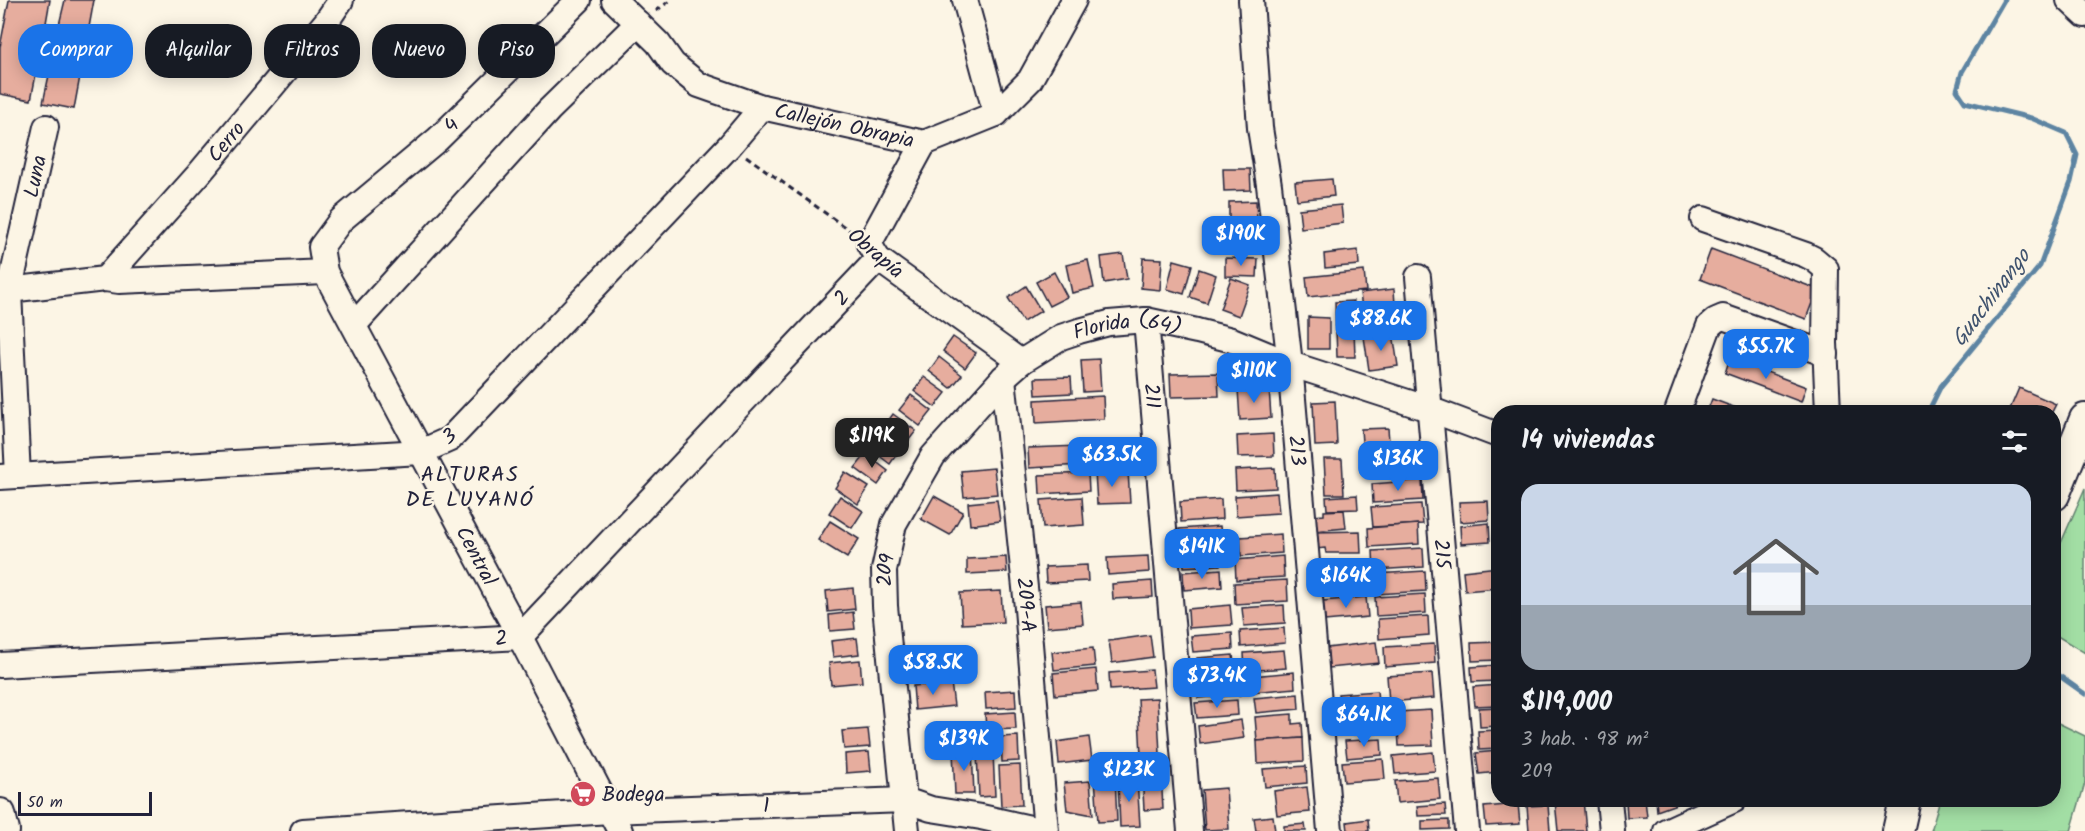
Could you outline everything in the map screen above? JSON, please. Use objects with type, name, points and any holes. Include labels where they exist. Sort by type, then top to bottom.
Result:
[{"type":"main road","points":[[2061,478],[2085,419]]},
{"type":"main road","points":[[1898,831],[1903,807]]},
{"type":"main road","points":[[0,814],[4,831]]},
{"type":"street","name":"Cerro","points":[[105,279],[205,166],[326,22],[341,0]]},
{"type":"street","name":"4","points":[[321,247],[341,220],[438,139],[579,0]]},
{"type":"street","points":[[614,0],[658,43],[673,63],[699,85],[762,106]]},
{"type":"street","points":[[965,0],[996,114]]},
{"type":"street","name":"Callejón Obrapia","points":[[762,106],[924,143],[996,114],[1030,80],[1074,0]]},
{"type":"street","name":"213","points":[[1251,0],[1260,128],[1290,364],[1330,831]]},
{"type":"street","points":[[2069,0],[2085,15]]},
{"type":"street","points":[[354,324],[549,110],[638,23]]},
{"type":"street","name":"3","points":[[9,476],[421,452],[450,439],[730,145],[762,106]]},
{"type":"street","name":"Luna","points":[[9,476],[5,292],[46,127]]},
{"type":"street","name":"2","points":[[0,665],[520,637],[874,252],[924,143]]},
{"type":"street","points":[[1703,219],[1806,255],[1826,269],[1828,405]]},
{"type":"street","name":"Central","points":[[321,247],[325,272],[520,637],[615,821]]},
{"type":"street","name":"Obrapía","points":[[874,252],[1021,362]]},
{"type":"street","points":[[5,292],[105,279],[119,281],[325,272]]},
{"type":"street","name":"215","points":[[1419,277],[1467,831]]},
{"type":"street","points":[[1680,405],[1709,326],[1724,317],[1826,354]]},
{"type":"street","name":"Florida (64)","points":[[1003,378],[1021,362],[1061,337],[1109,323],[1146,320],[1232,340],[1290,364],[1429,409],[1491,432]]},
{"type":"street","name":"211","points":[[1146,320],[1190,831]]},
{"type":"street","name":"209","points":[[907,831],[885,594],[884,570],[891,536],[894,524],[933,456],[1003,378]]},
{"type":"street","name":"209-A","points":[[1003,378],[1026,597],[1045,831]]},
{"type":"street","name":"1","points":[[303,831],[615,821],[905,800],[931,808],[1045,831]]},
{"type":"street","points":[[1610,807],[1612,831]]},
{"type":"street","points":[[1666,831],[1719,807]]},
{"type":"path","name":"Obrapía","points":[[730,145],[874,252]]},
{"type":"green space","points":[[2085,488],[2085,653],[2061,638],[2061,543]]},
{"type":"green space","points":[[2061,724],[2085,736],[2085,783],[2071,831],[1931,831],[1938,807],[2061,807]]},
{"type":"building","points":[[9,0],[50,0],[46,23],[52,24],[18,24],[18,78],[35,78],[31,100],[0,94],[0,47]]},
{"type":"building","points":[[65,0],[94,0],[90,24],[59,24]]},
{"type":"building","points":[[48,78],[80,78],[74,109],[43,103]]},
{"type":"building","points":[[1223,169],[1250,169],[1251,190],[1224,191]]},
{"type":"building","points":[[1332,179],[1334,196],[1297,200],[1295,182]]},
{"type":"building","points":[[1256,201],[1257,220],[1229,221],[1229,202]]},
{"type":"building","points":[[1341,205],[1343,223],[1301,228],[1299,209]]},
{"type":"building","points":[[1258,227],[1259,250],[1227,250],[1227,228]]},
{"type":"building","points":[[1711,249],[1817,289],[1806,319],[1700,279]]},
{"type":"building","points":[[1358,250],[1359,265],[1325,268],[1324,254]]},
{"type":"building","points":[[1123,254],[1127,279],[1104,283],[1101,257]]},
{"type":"building","points":[[1143,258],[1162,259],[1160,290],[1141,288]]},
{"type":"building","points":[[1225,258],[1258,259],[1257,277],[1225,276]]},
{"type":"building","points":[[1088,260],[1094,288],[1072,293],[1066,265]]},
{"type":"building","points":[[1174,260],[1192,265],[1184,294],[1167,289]]},
{"type":"building","points":[[1199,269],[1216,275],[1207,303],[1190,297]]},
{"type":"building","points":[[1364,271],[1366,291],[1308,297],[1306,277]]},
{"type":"building","points":[[1054,272],[1067,297],[1049,306],[1036,282]]},
{"type":"building","points":[[1231,278],[1250,285],[1239,316],[1220,309]]},
{"type":"building","points":[[1026,286],[1041,311],[1023,322],[1008,298]]},
{"type":"building","points":[[1394,289],[1395,305],[1362,309],[1360,293]]},
{"type":"building","points":[[1353,301],[1355,357],[1337,357],[1335,302]]},
{"type":"building","points":[[1308,317],[1329,318],[1329,349],[1308,349]]},
{"type":"building","points":[[1393,333],[1398,366],[1369,370],[1364,337]]},
{"type":"building","points":[[953,337],[976,353],[965,368],[943,351]]},
{"type":"building","points":[[939,357],[962,375],[951,388],[929,371]]},
{"type":"building","points":[[1730,358],[1806,387],[1801,402],[1725,373]]},
{"type":"building","points":[[1099,359],[1101,391],[1083,392],[1081,360]]},
{"type":"building","points":[[1218,373],[1219,396],[1171,397],[1170,374]]},
{"type":"building","points":[[924,377],[946,393],[935,407],[914,391]]},
{"type":"building","points":[[1071,377],[1072,393],[1036,395],[1035,378]]},
{"type":"building","points":[[1269,387],[1271,418],[1240,420],[1238,389]]},
{"type":"building","points":[[2019,388],[2056,404],[2056,405],[2012,405]]},
{"type":"building","points":[[911,395],[932,411],[920,426],[899,410]]},
{"type":"building","points":[[1103,396],[1104,419],[1036,423],[1035,400]]},
{"type":"building","points":[[1712,399],[1728,405],[1710,405]]},
{"type":"building","points":[[1335,401],[1337,445],[1315,446],[1313,402]]},
{"type":"building","points":[[893,414],[916,431],[905,445],[883,428]]},
{"type":"building","points":[[1388,428],[1391,468],[1364,470],[1361,429]]},
{"type":"building","points":[[1273,434],[1274,456],[1238,457],[1237,436]]},
{"type":"building","points":[[879,436],[899,451],[890,464],[869,448]]},
{"type":"building","points":[[1080,446],[1082,465],[1029,468],[1028,448]]},
{"type":"building","points":[[866,454],[888,471],[878,485],[855,468]]},
{"type":"building","points":[[1324,459],[1342,459],[1344,494],[1326,494]]},
{"type":"building","points":[[994,468],[997,494],[964,497],[961,471]]},
{"type":"building","points":[[1275,468],[1276,488],[1236,490],[1235,470]]},
{"type":"building","points":[[1128,471],[1130,503],[1097,504],[1095,472]]},
{"type":"building","points":[[845,472],[869,487],[858,504],[835,488]]},
{"type":"building","points":[[1088,473],[1089,491],[1040,494],[1039,475]]},
{"type":"building","points":[[1422,480],[1423,500],[1373,503],[1372,484]]},
{"type":"building","points":[[1277,493],[1279,513],[1236,516],[1235,496]]},
{"type":"building","points":[[1357,495],[1358,509],[1327,510],[1326,497]]},
{"type":"building","points":[[840,496],[863,511],[852,528],[829,513]]},
{"type":"building","points":[[934,496],[963,512],[950,535],[921,519]]},
{"type":"building","points":[[1082,497],[1084,525],[1043,528],[1041,500]]},
{"type":"building","points":[[1221,499],[1222,519],[1181,522],[1180,502]]},
{"type":"building","points":[[997,500],[1000,521],[970,525],[968,503]]},
{"type":"building","points":[[1488,501],[1489,520],[1460,522],[1459,502]]},
{"type":"building","points":[[1421,504],[1423,524],[1373,527],[1371,507]]},
{"type":"building","points":[[1344,510],[1346,528],[1314,531],[1313,516],[1324,515],[1324,511]]},
{"type":"building","points":[[830,521],[859,539],[847,558],[818,540]]},
{"type":"building","points":[[1489,523],[1490,542],[1461,544],[1460,526]]},
{"type":"building","points":[[1418,524],[1419,544],[1369,547],[1368,528]]},
{"type":"building","points":[[1220,526],[1222,545],[1180,548],[1179,529]]},
{"type":"building","points":[[1360,531],[1361,553],[1326,553],[1325,548],[1316,549],[1315,532]]},
{"type":"building","points":[[1281,534],[1282,553],[1241,556],[1240,537]]},
{"type":"building","points":[[1423,548],[1424,567],[1374,570],[1373,551]]},
{"type":"building","points":[[1219,550],[1220,565],[1184,567],[1183,553]]},
{"type":"building","points":[[1148,556],[1149,572],[1108,575],[1107,558]]},
{"type":"building","points":[[1283,556],[1284,577],[1236,580],[1235,560]]},
{"type":"building","points":[[1006,557],[1007,572],[967,574],[967,559]]},
{"type":"building","points":[[1087,565],[1088,581],[1046,583],[1045,567]]},
{"type":"building","points":[[1491,568],[1491,589],[1465,591],[1463,571]]},
{"type":"building","points":[[1221,569],[1222,587],[1184,590],[1183,572]]},
{"type":"building","points":[[1425,571],[1426,591],[1376,594],[1375,574]]},
{"type":"building","points":[[1287,580],[1288,601],[1235,604],[1234,583]]},
{"type":"building","points":[[1152,581],[1153,597],[1113,599],[1112,584]]},
{"type":"building","points":[[853,588],[855,609],[828,612],[826,591]]},
{"type":"building","points":[[1001,591],[1003,622],[962,624],[960,593]]},
{"type":"building","points":[[1425,594],[1426,613],[1376,616],[1375,597]]},
{"type":"building","points":[[1366,597],[1368,617],[1325,621],[1323,601]]},
{"type":"building","points":[[1081,602],[1083,624],[1047,627],[1045,605]]},
{"type":"building","points":[[1230,605],[1232,625],[1189,628],[1188,609]]},
{"type":"building","points":[[1284,605],[1285,623],[1244,626],[1242,608]]},
{"type":"building","points":[[853,612],[855,629],[830,631],[829,615]]},
{"type":"building","points":[[1428,616],[1429,635],[1379,639],[1378,619]]},
{"type":"building","points":[[1284,628],[1285,643],[1241,647],[1240,631]]},
{"type":"building","points":[[1232,633],[1233,649],[1193,652],[1191,636]]},
{"type":"building","points":[[1150,635],[1153,657],[1112,663],[1109,641]]},
{"type":"building","points":[[857,638],[859,654],[833,657],[831,641]]},
{"type":"building","points":[[1376,642],[1379,663],[1329,668],[1327,648]]},
{"type":"building","points":[[1491,642],[1491,660],[1472,661],[1471,643]]},
{"type":"building","points":[[1434,644],[1435,663],[1385,667],[1384,647]]},
{"type":"building","points":[[1093,648],[1095,666],[1054,670],[1052,652]]},
{"type":"building","points":[[1284,650],[1286,668],[1245,671],[1244,653]]},
{"type":"building","points":[[1233,655],[1235,671],[1198,673],[1197,658]]},
{"type":"building","points":[[957,659],[958,678],[914,680],[913,663]]},
{"type":"building","points":[[860,660],[862,682],[831,685],[829,663]]},
{"type":"building","points":[[1491,666],[1491,681],[1472,682],[1471,667]]},
{"type":"building","points":[[1096,669],[1098,691],[1055,695],[1053,673]]},
{"type":"building","points":[[1152,670],[1154,687],[1110,690],[1109,673]]},
{"type":"building","points":[[1294,672],[1295,688],[1252,692],[1251,676]]},
{"type":"building","points":[[1432,673],[1434,698],[1389,702],[1387,676]]},
{"type":"building","points":[[1239,675],[1240,695],[1198,698],[1196,679]]},
{"type":"building","points":[[951,682],[954,706],[915,710],[913,686]]},
{"type":"building","points":[[1491,686],[1491,705],[1475,706],[1473,687]]},
{"type":"building","points":[[1015,690],[1016,707],[986,709],[985,692]]},
{"type":"building","points":[[1377,691],[1379,711],[1340,714],[1338,694]]},
{"type":"building","points":[[1298,694],[1299,709],[1256,713],[1254,698]]},
{"type":"building","points":[[1157,698],[1163,809],[1144,810],[1138,699]]},
{"type":"building","points":[[1237,700],[1238,715],[1197,718],[1195,703]]},
{"type":"building","points":[[1491,707],[1491,726],[1480,727],[1479,708]]},
{"type":"building","points":[[1431,710],[1433,745],[1399,746],[1397,712]]},
{"type":"building","points":[[1015,712],[1016,729],[986,730],[985,714]]},
{"type":"building","points":[[1292,714],[1292,724],[1302,723],[1303,738],[1257,741],[1255,717]]},
{"type":"building","points":[[1382,717],[1383,733],[1344,735],[1343,720]]},
{"type":"building","points":[[1241,720],[1244,738],[1200,744],[1198,726]]},
{"type":"building","points":[[868,729],[870,747],[844,749],[842,731]]},
{"type":"building","points":[[1491,730],[1491,749],[1479,750],[1478,731]]},
{"type":"building","points":[[1018,736],[1019,761],[1002,762],[1001,737]]},
{"type":"building","points":[[1089,737],[1092,760],[1059,764],[1057,742]]},
{"type":"building","points":[[1303,738],[1304,761],[1258,764],[1257,741]]},
{"type":"building","points":[[1381,739],[1382,755],[1347,758],[1345,741]]},
{"type":"building","points":[[972,750],[974,794],[955,794],[953,751]]},
{"type":"building","points":[[869,752],[871,771],[846,773],[845,754]]},
{"type":"building","points":[[1433,752],[1435,771],[1395,774],[1393,756]]},
{"type":"building","points":[[1491,752],[1491,773],[1479,774],[1476,753]]},
{"type":"building","points":[[977,753],[993,753],[995,796],[979,797]]},
{"type":"building","points":[[1383,759],[1385,779],[1344,782],[1342,762]]},
{"type":"building","points":[[1020,765],[1022,805],[1001,806],[999,766]]},
{"type":"building","points":[[1306,766],[1307,783],[1265,787],[1263,769]]},
{"type":"building","points":[[1115,776],[1117,821],[1098,822],[1095,777]]},
{"type":"building","points":[[1438,778],[1440,799],[1397,803],[1395,781]]},
{"type":"building","points":[[1137,779],[1140,826],[1120,827],[1118,780]]},
{"type":"building","points":[[1090,781],[1093,815],[1067,810],[1064,783]]},
{"type":"building","points":[[1307,787],[1310,812],[1277,815],[1274,791]]},
{"type":"building","points":[[1226,788],[1229,829],[1205,830],[1202,790]]},
{"type":"building","points":[[1445,804],[1446,815],[1418,816],[1417,806]]},
{"type":"building","points":[[1484,807],[1518,807],[1520,824],[1486,826]]},
{"type":"building","points":[[1527,807],[1548,807],[1550,831],[1529,831]]},
{"type":"building","points":[[1556,807],[1584,807],[1586,831],[1558,831]]},
{"type":"building","points":[[1626,807],[1646,807],[1647,817],[1627,818]]},
{"type":"building","points":[[1657,807],[1668,807],[1657,811]]},
{"type":"building","points":[[1273,816],[1275,831],[1256,831],[1254,818]]},
{"type":"building","points":[[1368,819],[1369,831],[1348,831],[1347,822]]},
{"type":"building","points":[[1449,820],[1449,829],[1422,830],[1422,821]]},
{"type":"building","points":[[1305,824],[1306,831],[1284,831],[1284,826]]},
{"type":"waterway","name":"Guachinango","points":[[1932,405],[1941,386],[2040,266],[2071,182],[2077,155],[2066,133],[2031,118],[1965,102],[1957,90],[1962,72],[2004,0]]},
{"type":"waterway","name":"Guachinango","points":[[2061,677],[2085,694]]},
{"type":"place","name":"Bodega","points":[[583,794]]},
{"type":"district","name":"ALTURAS DE LUYANÓ","points":[[470,486]]}]
